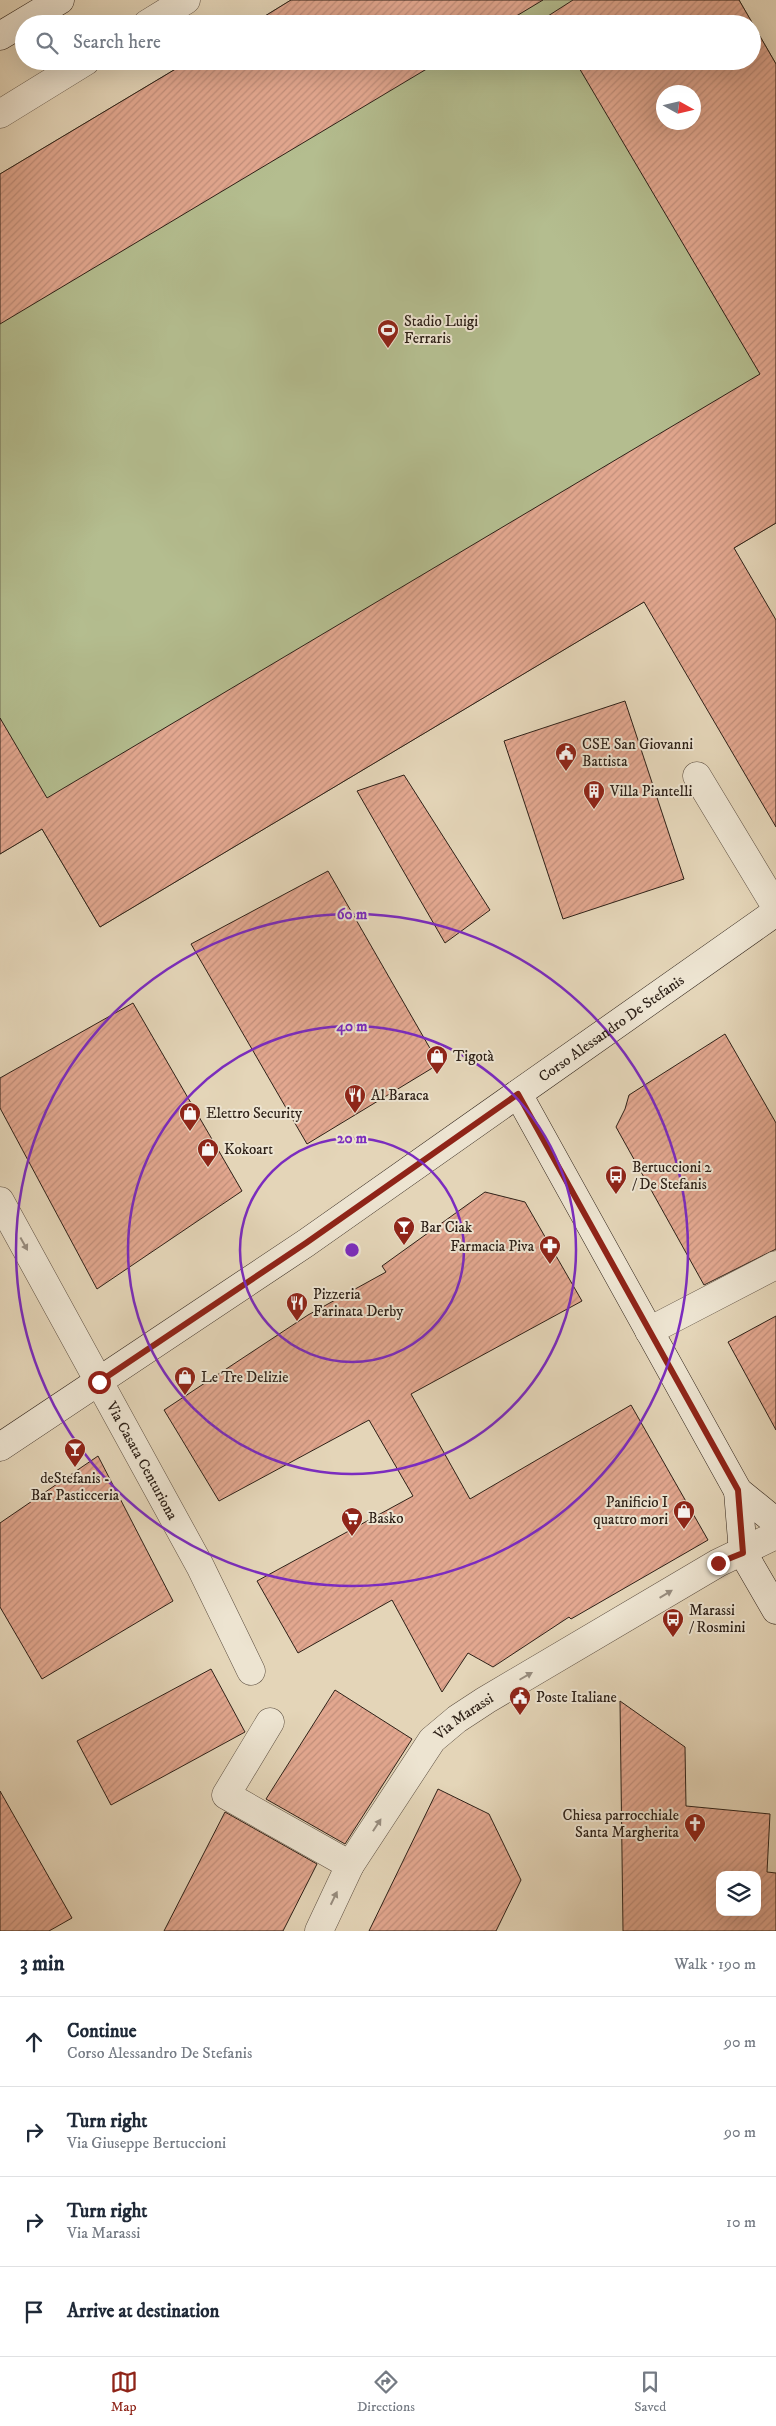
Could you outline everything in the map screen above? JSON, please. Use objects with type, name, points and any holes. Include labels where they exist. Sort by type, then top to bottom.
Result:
[{"type":"street","points":[[35,15],[60,0]]},
{"type":"street","points":[[162,15],[186,0]]},
{"type":"street","points":[[0,36],[15,27]]},
{"type":"street","points":[[0,114],[71,70]]},
{"type":"street","points":[[697,776],[776,907]]},
{"type":"street","name":"Corso Alessandro De Stefanis","points":[[0,1448],[306,1243],[776,912]]},
{"type":"street","points":[[518,1094],[738,1490],[776,1522]]},
{"type":"street","name":"Via Casata Centuriona","points":[[0,1201],[200,1566],[251,1671]]},
{"type":"street","points":[[649,1331],[776,1266]]},
{"type":"street","points":[[738,1490],[743,1553],[776,1610]]},
{"type":"street","name":"Via Marassi","points":[[319,1931],[350,1865],[432,1740],[457,1719],[486,1700],[718,1563],[743,1553],[776,1534]]},
{"type":"street","points":[[270,1722],[226,1795],[350,1865]]},
{"type":"green space","name":"Stadio Luigi Ferraris","points":[[291,0],[739,0],[748,15],[267,15]]},
{"type":"green space","name":"Stadio Luigi Ferraris","points":[[761,38],[776,64],[776,523],[100,927],[42,829],[0,854],[0,174],[174,70],[761,70]]},
{"type":"building","points":[[291,0],[543,0],[518,15],[267,15]]},
{"type":"building","points":[[573,0],[739,0],[748,15],[550,15]]},
{"type":"building","points":[[761,38],[776,64],[776,523],[734,548],[776,620],[776,827],[644,602],[100,927],[42,829],[0,854],[0,718],[47,798],[760,374],[580,70],[761,70]]},
{"type":"building","points":[[174,70],[425,70],[0,324],[0,174]]},
{"type":"building","name":"Villa Piantelli","points":[[625,701],[684,879],[563,919],[504,741]]},
{"type":"building","points":[[404,775],[490,910],[445,943],[357,791]]},
{"type":"building","points":[[328,871],[439,1064],[307,1144],[191,944]]},
{"type":"building","points":[[133,1003],[242,1191],[97,1289],[0,1108],[0,1078]]},
{"type":"building","points":[[725,1034],[776,1123],[776,1249],[704,1285],[616,1127],[625,1109],[629,1095]]},
{"type":"building","points":[[485,1192],[525,1202],[582,1301],[411,1394],[470,1499],[631,1405],[708,1540],[571,1619],[569,1617],[493,1667],[468,1653],[442,1692],[392,1600],[298,1653],[257,1581],[413,1496],[369,1420],[219,1501],[164,1410],[308,1315],[386,1272],[382,1266]]},
{"type":"building","points":[[776,1316],[776,1430],[728,1342]]},
{"type":"building","points":[[98,1456],[173,1601],[42,1679],[0,1607],[0,1523]]},
{"type":"building","points":[[211,1669],[245,1732],[111,1805],[77,1741]]},
{"type":"building","points":[[335,1690],[412,1739],[345,1844],[266,1799]]},
{"type":"building","name":"Chiesa parrocchiale Santa Margherita","points":[[620,1701],[685,1747],[686,1806],[770,1814],[767,1872],[776,1873],[776,1931],[623,1931]]},
{"type":"building","points":[[438,1789],[489,1814],[521,1880],[496,1931],[369,1931]]},
{"type":"building","points":[[0,1791],[72,1918],[49,1931],[0,1931]]},
{"type":"building","points":[[225,1812],[317,1864],[283,1931],[164,1931]]},
{"type":"place","name":"Stadio Luigi Ferraris","points":[[388,349]]},
{"type":"place","name":"CSE San Giovanni Battista","points":[[566,772]]},
{"type":"place","name":"Villa Piantelli","points":[[594,810]]},
{"type":"place","name":"Tigotà","points":[[437,1075]]},
{"type":"place","name":"Al Baraca","points":[[355,1114]]},
{"type":"place","name":"Elettro Security","points":[[190,1132]]},
{"type":"place","name":"Kokoart","points":[[208,1168]]},
{"type":"place","name":"Bertuccioni 2 / De Stefanis","points":[[616,1195]]},
{"type":"place","name":"Bar Ciak","points":[[404,1246]]},
{"type":"place","name":"Farmacia Piva","points":[[550,1265]]},
{"type":"place","name":"Pizzeria Farinata Derby","points":[[297,1322]]},
{"type":"place","name":"Le Tre Delizie","points":[[185,1396]]},
{"type":"place","name":"deStefanis - Bar Pasticceria","points":[[75,1468]]},
{"type":"place","name":"Panificio I quattro mori","points":[[684,1530]]},
{"type":"place","name":"Basko","points":[[352,1537]]},
{"type":"place","name":"Marassi / Rosmini","points":[[673,1638]]},
{"type":"place","name":"Poste Italiane","points":[[520,1716]]},
{"type":"place","name":"Chiesa parrocchiale Santa Margherita","points":[[695,1843]]},
{"type":"route","points":[[99,1382],[306,1243],[518,1094],[561,1168],[738,1490],[743,1553],[718,1563]]}]
